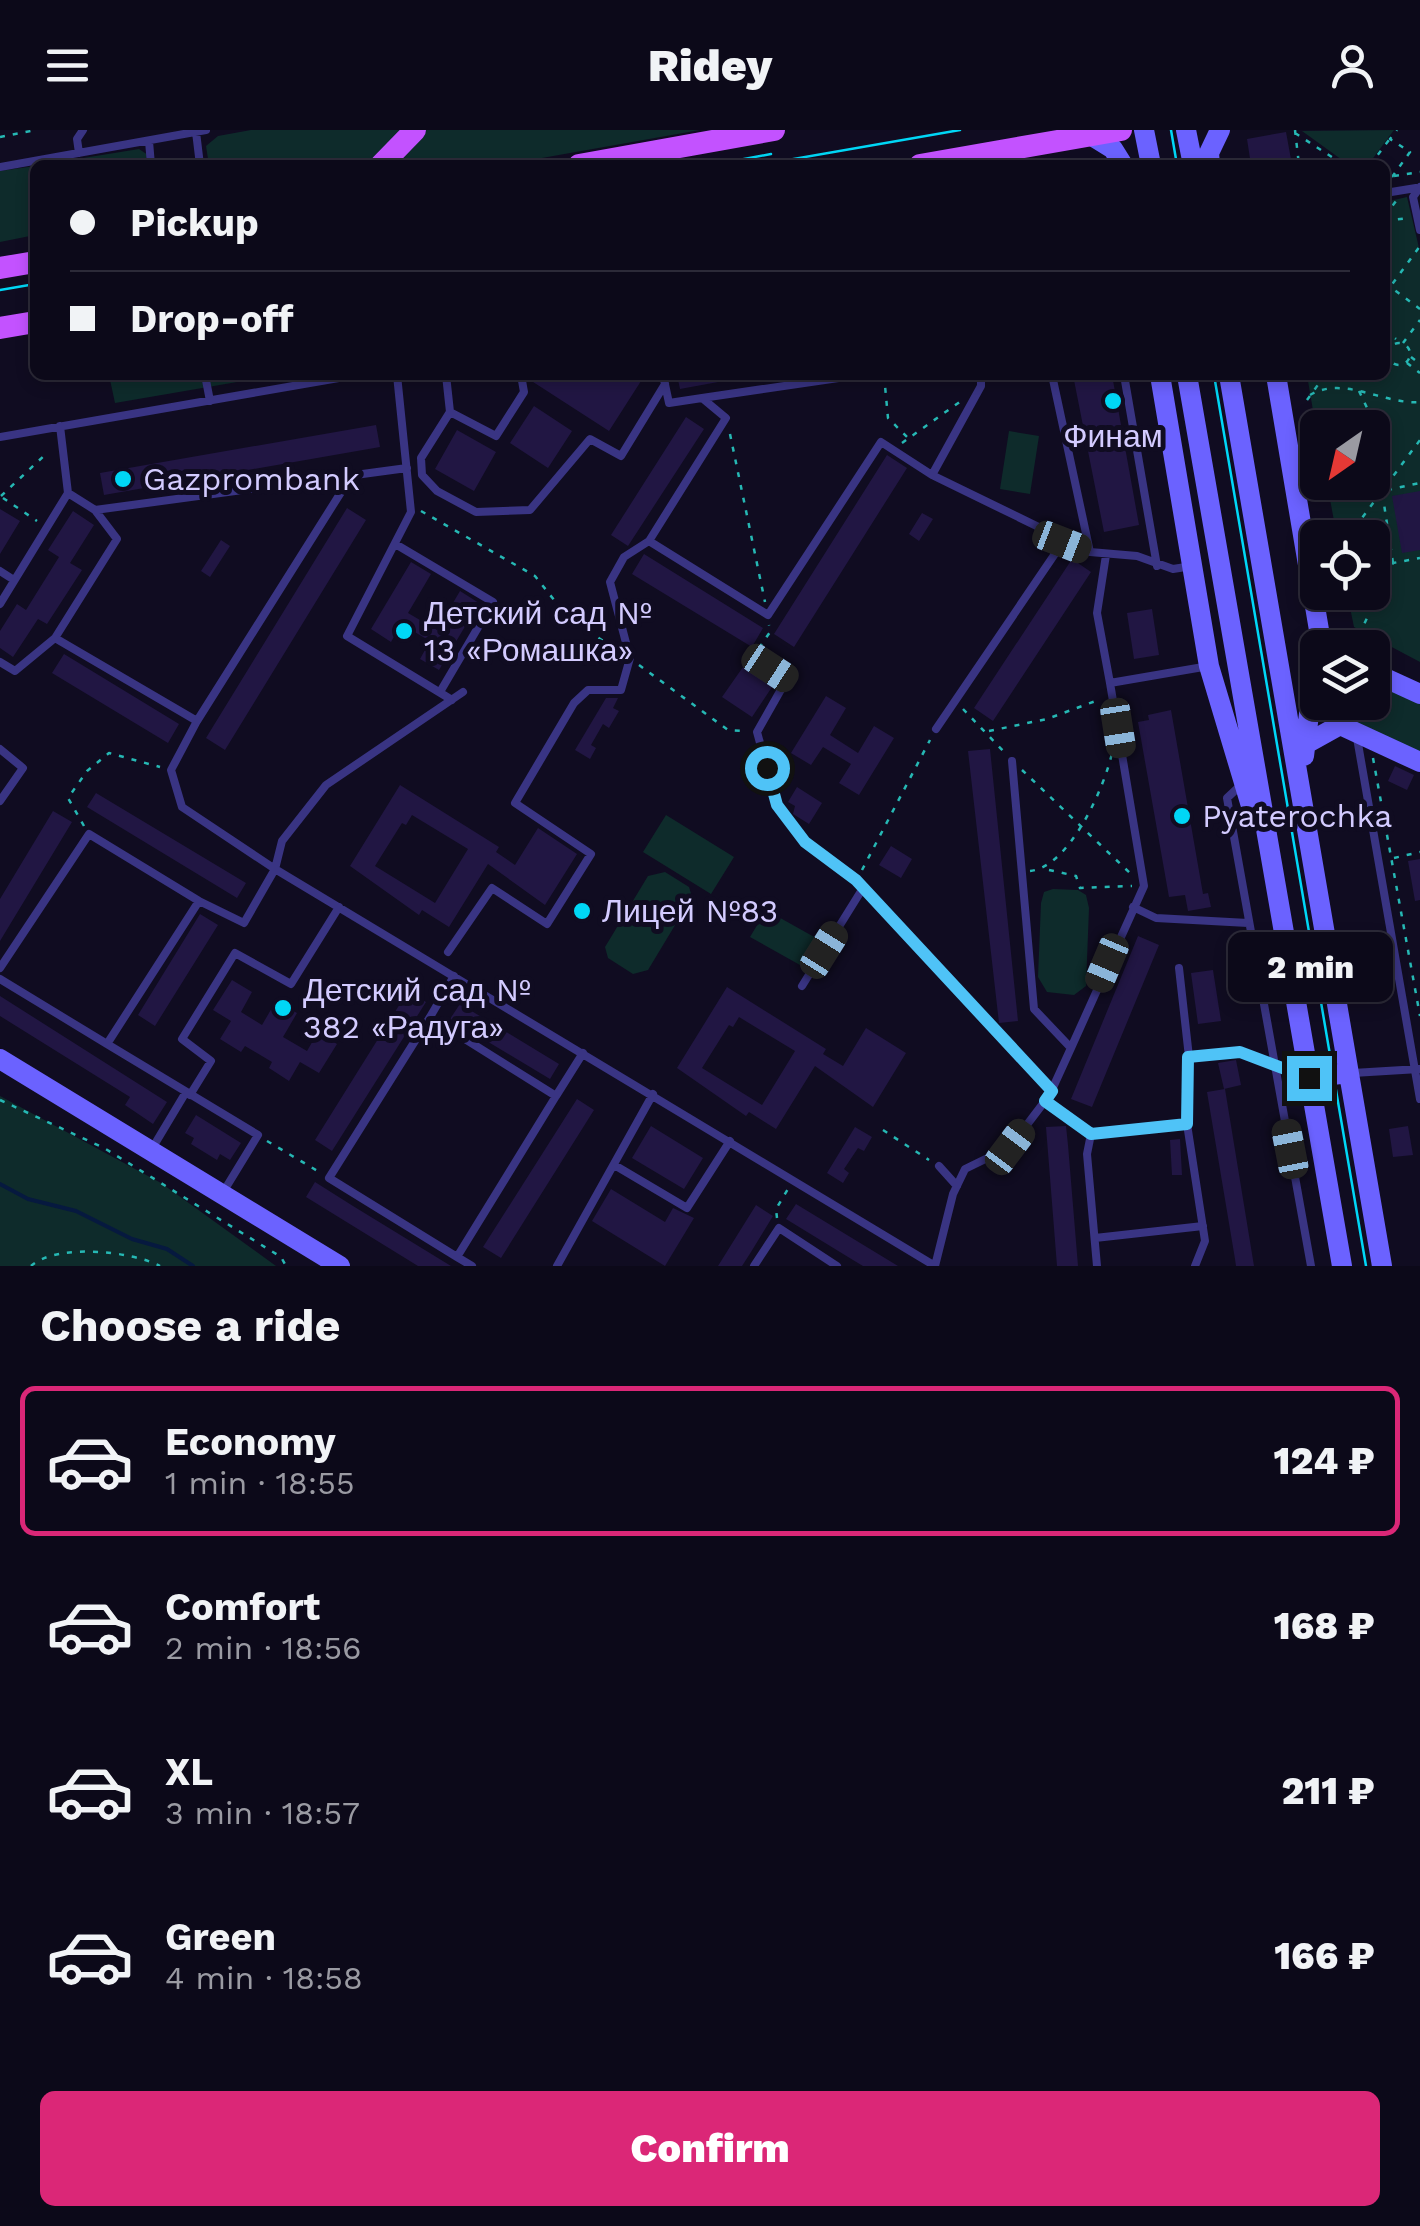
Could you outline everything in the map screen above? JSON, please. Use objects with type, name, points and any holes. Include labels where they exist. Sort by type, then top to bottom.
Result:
[{"type":"main road","points":[[386,160],[415,130]]},
{"type":"main road","points":[[607,160],[774,130]]},
{"type":"main road","points":[[950,160],[1121,130]]},
{"type":"main road","points":[[1144,130],[1149,160]]},
{"type":"main road","points":[[1186,130],[1191,160]]},
{"type":"main road","points":[[1210,160],[1220,130]]},
{"type":"main road","points":[[1092,136],[1113,149],[1120,160]]},
{"type":"main road","points":[[0,268],[30,262]]},
{"type":"main road","points":[[0,328],[30,323]]},
{"type":"main road","points":[[1161,380],[1209,666],[1242,784],[1272,860]]},
{"type":"main road","points":[[1188,380],[1342,1266]]},
{"type":"main road","points":[[1231,380],[1382,1266]]},
{"type":"main road","points":[[1277,380],[1319,630]]},
{"type":"main road","points":[[1390,680],[1420,694]]},
{"type":"main road","points":[[1303,793],[1307,720]]},
{"type":"main road","points":[[1342,720],[1348,729],[1420,762]]},
{"type":"main road","points":[[1304,745],[1314,736],[1348,729]]},
{"type":"main road","points":[[0,1059],[340,1266]]},
{"type":"main road","points":[[1309,1078],[1348,1073]]},
{"type":"lane","points":[[79,153],[77,139],[83,130]]},
{"type":"lane","points":[[36,160],[206,130]]},
{"type":"lane","points":[[196,132],[199,160]]},
{"type":"lane","points":[[149,141],[151,160]]},
{"type":"lane","points":[[0,166],[30,161]]},
{"type":"lane","points":[[1390,192],[1418,188]]},
{"type":"lane","points":[[1418,188],[1413,197],[1420,230]]},
{"type":"lane","points":[[206,380],[210,401]]},
{"type":"lane","points":[[0,437],[328,380]]},
{"type":"lane","points":[[398,380],[411,505],[397,544],[347,636],[452,700]]},
{"type":"lane","points":[[447,380],[450,412],[421,458],[422,474],[437,491],[476,512],[530,510],[590,439],[621,456],[664,380]]},
{"type":"lane","points":[[450,412],[496,436],[524,392],[522,380]]},
{"type":"lane","points":[[664,380],[670,404],[825,380]]},
{"type":"lane","points":[[932,475],[981,380]]},
{"type":"lane","points":[[1053,380],[1090,552]]},
{"type":"lane","points":[[1125,380],[1157,566]]},
{"type":"lane","points":[[448,952],[492,888],[547,924],[591,854],[515,803],[574,703],[588,690],[621,690],[630,658],[610,582],[624,558],[649,541],[726,418],[702,398]]},
{"type":"lane","points":[[0,604],[68,493],[60,426]]},
{"type":"lane","points":[[649,541],[768,615],[881,442],[932,475],[1062,542],[1106,555],[1138,556],[1173,569],[1192,566]]},
{"type":"lane","points":[[95,510],[407,468]]},
{"type":"lane","points":[[350,478],[197,721],[171,770],[182,808],[339,908],[936,1266],[965,1169],[1010,1147],[1052,1091],[1144,886],[1096,613],[1106,555]]},
{"type":"lane","points":[[0,662],[15,671],[55,638],[117,539],[95,510],[68,493]]},
{"type":"lane","points":[[936,730],[1062,542]]},
{"type":"lane","points":[[397,544],[493,602],[440,692]]},
{"type":"lane","points":[[0,571],[14,580]]},
{"type":"lane","points":[[55,638],[197,721]]},
{"type":"lane","points":[[754,657],[788,679],[757,732],[777,805],[805,842],[860,884],[1052,1091]]},
{"type":"lane","points":[[1110,684],[1209,666]]},
{"type":"lane","points":[[0,968],[89,834],[199,902],[244,924],[275,869],[282,841],[326,785],[463,692]]},
{"type":"lane","points":[[1348,729],[1389,920],[1420,1098]]},
{"type":"lane","points":[[0,750],[23,768],[0,801]]},
{"type":"lane","points":[[1012,761],[1034,1008],[1071,1048]]},
{"type":"lane","points":[[1242,784],[1227,798],[1311,1266]]},
{"type":"lane","points":[[802,986],[860,884]]},
{"type":"lane","points":[[107,1044],[199,902]]},
{"type":"lane","points":[[1133,906],[1156,918],[1248,923]]},
{"type":"lane","points":[[151,1151],[211,1061],[182,1039],[235,952],[291,984],[339,908]]},
{"type":"lane","points":[[1179,968],[1188,1057],[1187,1124],[1205,1240],[1195,1266]]},
{"type":"lane","points":[[454,976],[329,1178],[472,1266]]},
{"type":"lane","points":[[0,979],[258,1135],[222,1194]]},
{"type":"lane","points":[[430,1017],[556,1096]]},
{"type":"lane","points":[[457,1257],[583,1052]]},
{"type":"lane","points":[[1188,1057],[1240,1052],[1309,1078]]},
{"type":"lane","points":[[1348,1073],[1417,1069]]},
{"type":"lane","points":[[557,1266],[654,1094]]},
{"type":"lane","points":[[1045,1101],[1091,1134],[1187,1124]]},
{"type":"lane","points":[[1091,1134],[1088,1154],[1098,1266]]},
{"type":"lane","points":[[616,1166],[687,1208],[730,1141]]},
{"type":"lane","points":[[939,1166],[957,1186]]},
{"type":"lane","points":[[1095,1238],[1203,1226]]},
{"type":"lane","points":[[754,1266],[779,1228],[837,1266]]},
{"type":"path","points":[[0,137],[36,130]]},
{"type":"path","points":[[1374,160],[1396,130]]},
{"type":"path","points":[[1295,132],[1298,160]]},
{"type":"path","points":[[1295,132],[1337,160]]},
{"type":"path","points":[[1390,138],[1410,152]]},
{"type":"path","points":[[1420,150],[1410,152],[1392,176],[1420,172]]},
{"type":"path","points":[[1390,212],[1405,190]]},
{"type":"path","points":[[1390,219],[1417,216]]},
{"type":"path","points":[[1420,246],[1390,287],[1420,308]]},
{"type":"path","points":[[1403,344],[1420,320]]},
{"type":"path","points":[[1390,334],[1414,352],[1401,368],[1390,360]]},
{"type":"path","points":[[1390,349],[1398,340]]},
{"type":"path","points":[[1390,341],[1394,344]]},
{"type":"path","points":[[1410,356],[1420,364]]},
{"type":"path","points":[[1405,362],[1420,373]]},
{"type":"path","points":[[884,380],[888,418],[908,438]]},
{"type":"path","points":[[1307,400],[1321,380]]},
{"type":"path","points":[[893,450],[981,386]]},
{"type":"path","points":[[1310,396],[1321,389],[1359,391],[1392,403],[1420,402]]},
{"type":"path","points":[[1359,391],[1368,410]]},
{"type":"path","points":[[726,418],[770,632],[754,657]]},
{"type":"path","points":[[1390,480],[1420,440]]},
{"type":"path","points":[[47,453],[0,496],[47,528]]},
{"type":"path","points":[[1390,490],[1420,483]]},
{"type":"path","points":[[1360,630],[1393,563],[1382,500]]},
{"type":"path","points":[[411,505],[535,576],[570,620],[630,658],[728,730],[757,732]]},
{"type":"path","points":[[1393,563],[1420,558]]},
{"type":"path","points":[[986,732],[1048,718],[1112,695]]},
{"type":"path","points":[[957,703],[1144,886]]},
{"type":"path","points":[[1046,870],[1058,860],[1105,783],[1118,728]]},
{"type":"path","points":[[860,884],[936,730]]},
{"type":"path","points":[[1371,750],[1420,1016]]},
{"type":"path","points":[[89,834],[68,798],[87,771],[109,753],[171,770]]},
{"type":"path","points":[[1392,858],[1420,852]]},
{"type":"path","points":[[1022,872],[1046,870],[1076,876],[1080,888],[1144,886]]},
{"type":"path","points":[[1359,960],[1389,920],[1403,912]]},
{"type":"path","points":[[0,1100],[104,1148],[281,1258],[286,1266]]},
{"type":"path","points":[[883,1130],[939,1166]]},
{"type":"path","points":[[258,1135],[329,1178]]},
{"type":"path","points":[[779,1228],[776,1209],[785,1193]]},
{"type":"path","points":[[31,1266],[63,1254],[110,1253],[132,1254],[160,1266]]},
{"type":"green space","points":[[251,130],[700,130],[530,160],[208,160],[206,146],[218,136]]},
{"type":"green space","points":[[1394,130],[1372,160],[1342,160],[1302,131]]},
{"type":"green space","points":[[139,149],[148,155],[145,160],[71,160]]},
{"type":"green space","points":[[30,167],[30,236],[0,242],[0,171]]},
{"type":"green space","points":[[1407,197],[1420,252],[1420,662],[1390,646],[1390,630],[1354,627],[1350,610],[1390,610],[1390,520],[1334,520],[1330,500],[1390,500],[1390,410],[1313,410],[1308,380],[1390,380],[1390,201]]},
{"type":"green space","points":[[110,380],[248,380],[115,403]]},
{"type":"green space","points":[[1009,431],[1039,436],[1030,494],[1000,489]]},
{"type":"green space","points":[[1390,688],[1420,703],[1420,756],[1346,720],[1390,720]]},
{"type":"green space","points":[[666,815],[734,857],[711,894],[643,852]]},
{"type":"green space","points":[[665,872],[689,887],[692,897],[648,970],[633,974],[608,958],[605,947],[648,876]]},
{"type":"green space","points":[[1078,890],[1086,895],[1089,908],[1086,986],[1074,995],[1047,992],[1038,977],[1041,903],[1044,892]]},
{"type":"green space","points":[[766,910],[816,938],[800,965],[750,937]]},
{"type":"green space","points":[[0,1096],[161,1183],[276,1266],[0,1266]]},
{"type":"building","points":[[1286,132],[1291,160],[1250,160],[1247,139]]},
{"type":"building","points":[[530,380],[641,381],[609,431]]},
{"type":"building","points":[[678,380],[729,380],[680,389]]},
{"type":"building","points":[[1074,380],[1113,380],[1139,525],[1104,532]]},
{"type":"building","points":[[534,406],[572,431],[548,468],[510,443]]},
{"type":"building","points":[[686,417],[704,429],[628,546],[611,535]]},
{"type":"building","points":[[376,425],[380,447],[104,495],[100,473]]},
{"type":"building","points":[[457,430],[496,452],[474,491],[435,469]]},
{"type":"building","points":[[887,455],[907,468],[794,647],[774,634]]},
{"type":"building","points":[[1420,491],[1420,550],[1402,553],[1392,496]]},
{"type":"building","points":[[347,508],[366,520],[225,750],[206,738]]},
{"type":"building","points":[[0,509],[20,521],[0,554]]},
{"type":"building","points":[[73,511],[94,525],[70,563],[82,570],[47,624],[38,619],[13,657],[0,648],[0,631],[17,604],[26,610],[59,557],[48,550]]},
{"type":"building","points":[[922,513],[933,519],[919,541],[909,534]]},
{"type":"building","points":[[221,540],[230,546],[210,577],[201,571]]},
{"type":"building","points":[[644,554],[763,628],[752,647],[632,574]]},
{"type":"building","points":[[1072,559],[1091,572],[993,721],[974,708]]},
{"type":"building","points":[[411,562],[431,574],[408,613],[437,630],[460,591],[479,603],[439,670],[420,659],[430,641],[401,624],[391,642],[371,629]]},
{"type":"building","points":[[1152,609],[1159,655],[1134,659],[1127,613]]},
{"type":"building","points":[[64,654],[179,724],[168,743],[52,673]]},
{"type":"building","points":[[743,667],[772,687],[752,717],[722,697]]},
{"type":"building","points":[[826,696],[846,708],[830,735],[858,753],[874,726],[894,738],[859,795],[839,783],[851,764],[823,747],[811,765],[791,753]]},
{"type":"building","points":[[606,698],[618,698],[613,708],[619,711],[609,728],[603,724],[591,745],[596,748],[590,759],[575,750]]},
{"type":"building","points":[[1171,710],[1203,894],[1208,893],[1211,907],[1188,911],[1185,895],[1169,897],[1138,722],[1149,720],[1148,715]]},
{"type":"building","points":[[990,749],[1018,1021],[999,1023],[968,751]]},
{"type":"building","points":[[1395,766],[1414,775],[1407,790],[1388,781]]},
{"type":"building","points":[[400,785],[499,847],[496,852],[515,865],[538,828],[577,854],[545,905],[488,864],[449,927],[422,910],[419,915],[350,866]],"holes":[[[412,815],[468,849],[435,903],[375,866],[402,823],[406,825]]]},
{"type":"building","points":[[797,787],[822,803],[809,824],[793,814],[795,806],[788,802]]},
{"type":"building","points":[[96,793],[246,883],[237,898],[87,807]]},
{"type":"building","points":[[53,811],[72,822],[0,941],[0,899]]},
{"type":"building","points":[[891,846],[912,859],[901,878],[879,865]]},
{"type":"building","points":[[1420,859],[1420,900],[1415,901],[1408,861]]},
{"type":"building","points":[[200,914],[218,925],[155,1026],[138,1015]]},
{"type":"building","points":[[1138,936],[1159,945],[1092,1107],[1071,1099]]},
{"type":"building","points":[[1213,970],[1221,1021],[1198,1024],[1191,973]]},
{"type":"building","points":[[232,980],[252,992],[241,1012],[262,1025],[276,1001],[297,1013],[283,1037],[307,1051],[318,1032],[337,1044],[319,1073],[300,1062],[289,1081],[269,1068],[272,1062],[245,1046],[241,1052],[220,1039],[231,1021],[213,1010]]},
{"type":"building","points":[[727,987],[826,1049],[823,1054],[843,1066],[866,1028],[906,1053],[873,1107],[815,1066],[776,1129],[749,1112],[746,1116],[677,1068]],"holes":[[[739,1017],[795,1051],[762,1105],[702,1068],[729,1025],[733,1027]]]},
{"type":"building","points":[[408,991],[426,1002],[332,1151],[315,1140]]},
{"type":"building","points":[[0,996],[167,1102],[153,1124],[125,1105],[130,1097],[0,1016]]},
{"type":"building","points":[[460,1004],[559,1064],[550,1079],[450,1019]]},
{"type":"building","points":[[1236,1060],[1241,1085],[1224,1089],[1218,1063]]},
{"type":"building","points":[[1225,1089],[1254,1266],[1236,1266],[1207,1092]]},
{"type":"building","points":[[577,1099],[594,1110],[501,1258],[483,1247]]},
{"type":"building","points":[[196,1115],[241,1143],[230,1160],[220,1154],[217,1160],[191,1144],[194,1138],[185,1133]]},
{"type":"building","points":[[651,1126],[703,1158],[684,1189],[632,1158]]},
{"type":"building","points":[[1066,1126],[1078,1266],[1057,1266],[1046,1127]]},
{"type":"building","points":[[1408,1126],[1413,1155],[1393,1157],[1389,1129]]},
{"type":"building","points":[[855,1127],[872,1137],[864,1151],[858,1148],[844,1169],[849,1173],[843,1183],[827,1173]]},
{"type":"building","points":[[1180,1139],[1182,1175],[1172,1175],[1170,1140]]},
{"type":"building","points":[[315,1182],[451,1266],[418,1266],[306,1197]]},
{"type":"building","points":[[611,1189],[665,1222],[673,1208],[694,1218],[665,1266],[592,1221]]},
{"type":"building","points":[[796,1204],[898,1266],[863,1266],[853,1260],[786,1219]]},
{"type":"building","points":[[756,1205],[773,1216],[751,1252],[742,1266],[718,1266]]},
{"type":"waterway","points":[[0,1184],[28,1199],[76,1211],[132,1239],[167,1249],[193,1266]]},
{"type":"tram line","points":[[788,160],[960,130]]},
{"type":"tram line","points":[[1171,130],[1176,160]]},
{"type":"tram line","points":[[739,160],[771,154]]},
{"type":"tram line","points":[[0,290],[30,285]]},
{"type":"tram line","points":[[1215,380],[1366,1266]]},
{"type":"place","name":"Финам","points":[[1113,401]]},
{"type":"place","name":"Gazprombank","points":[[123,479]]},
{"type":"place","name":"Детский сад № 13 «Ромашка»","points":[[404,631]]},
{"type":"place","name":"Pyaterochka","points":[[1182,816]]},
{"type":"place","name":"Лицей №83","points":[[582,911]]},
{"type":"place","name":"Детский сад № 382 «Радуга»","points":[[283,1008]]},
{"type":"route","points":[[767,768],[777,805],[805,842],[856,880],[1052,1091],[1045,1101],[1091,1134],[1187,1124],[1188,1057],[1240,1052],[1309,1078]]}]
